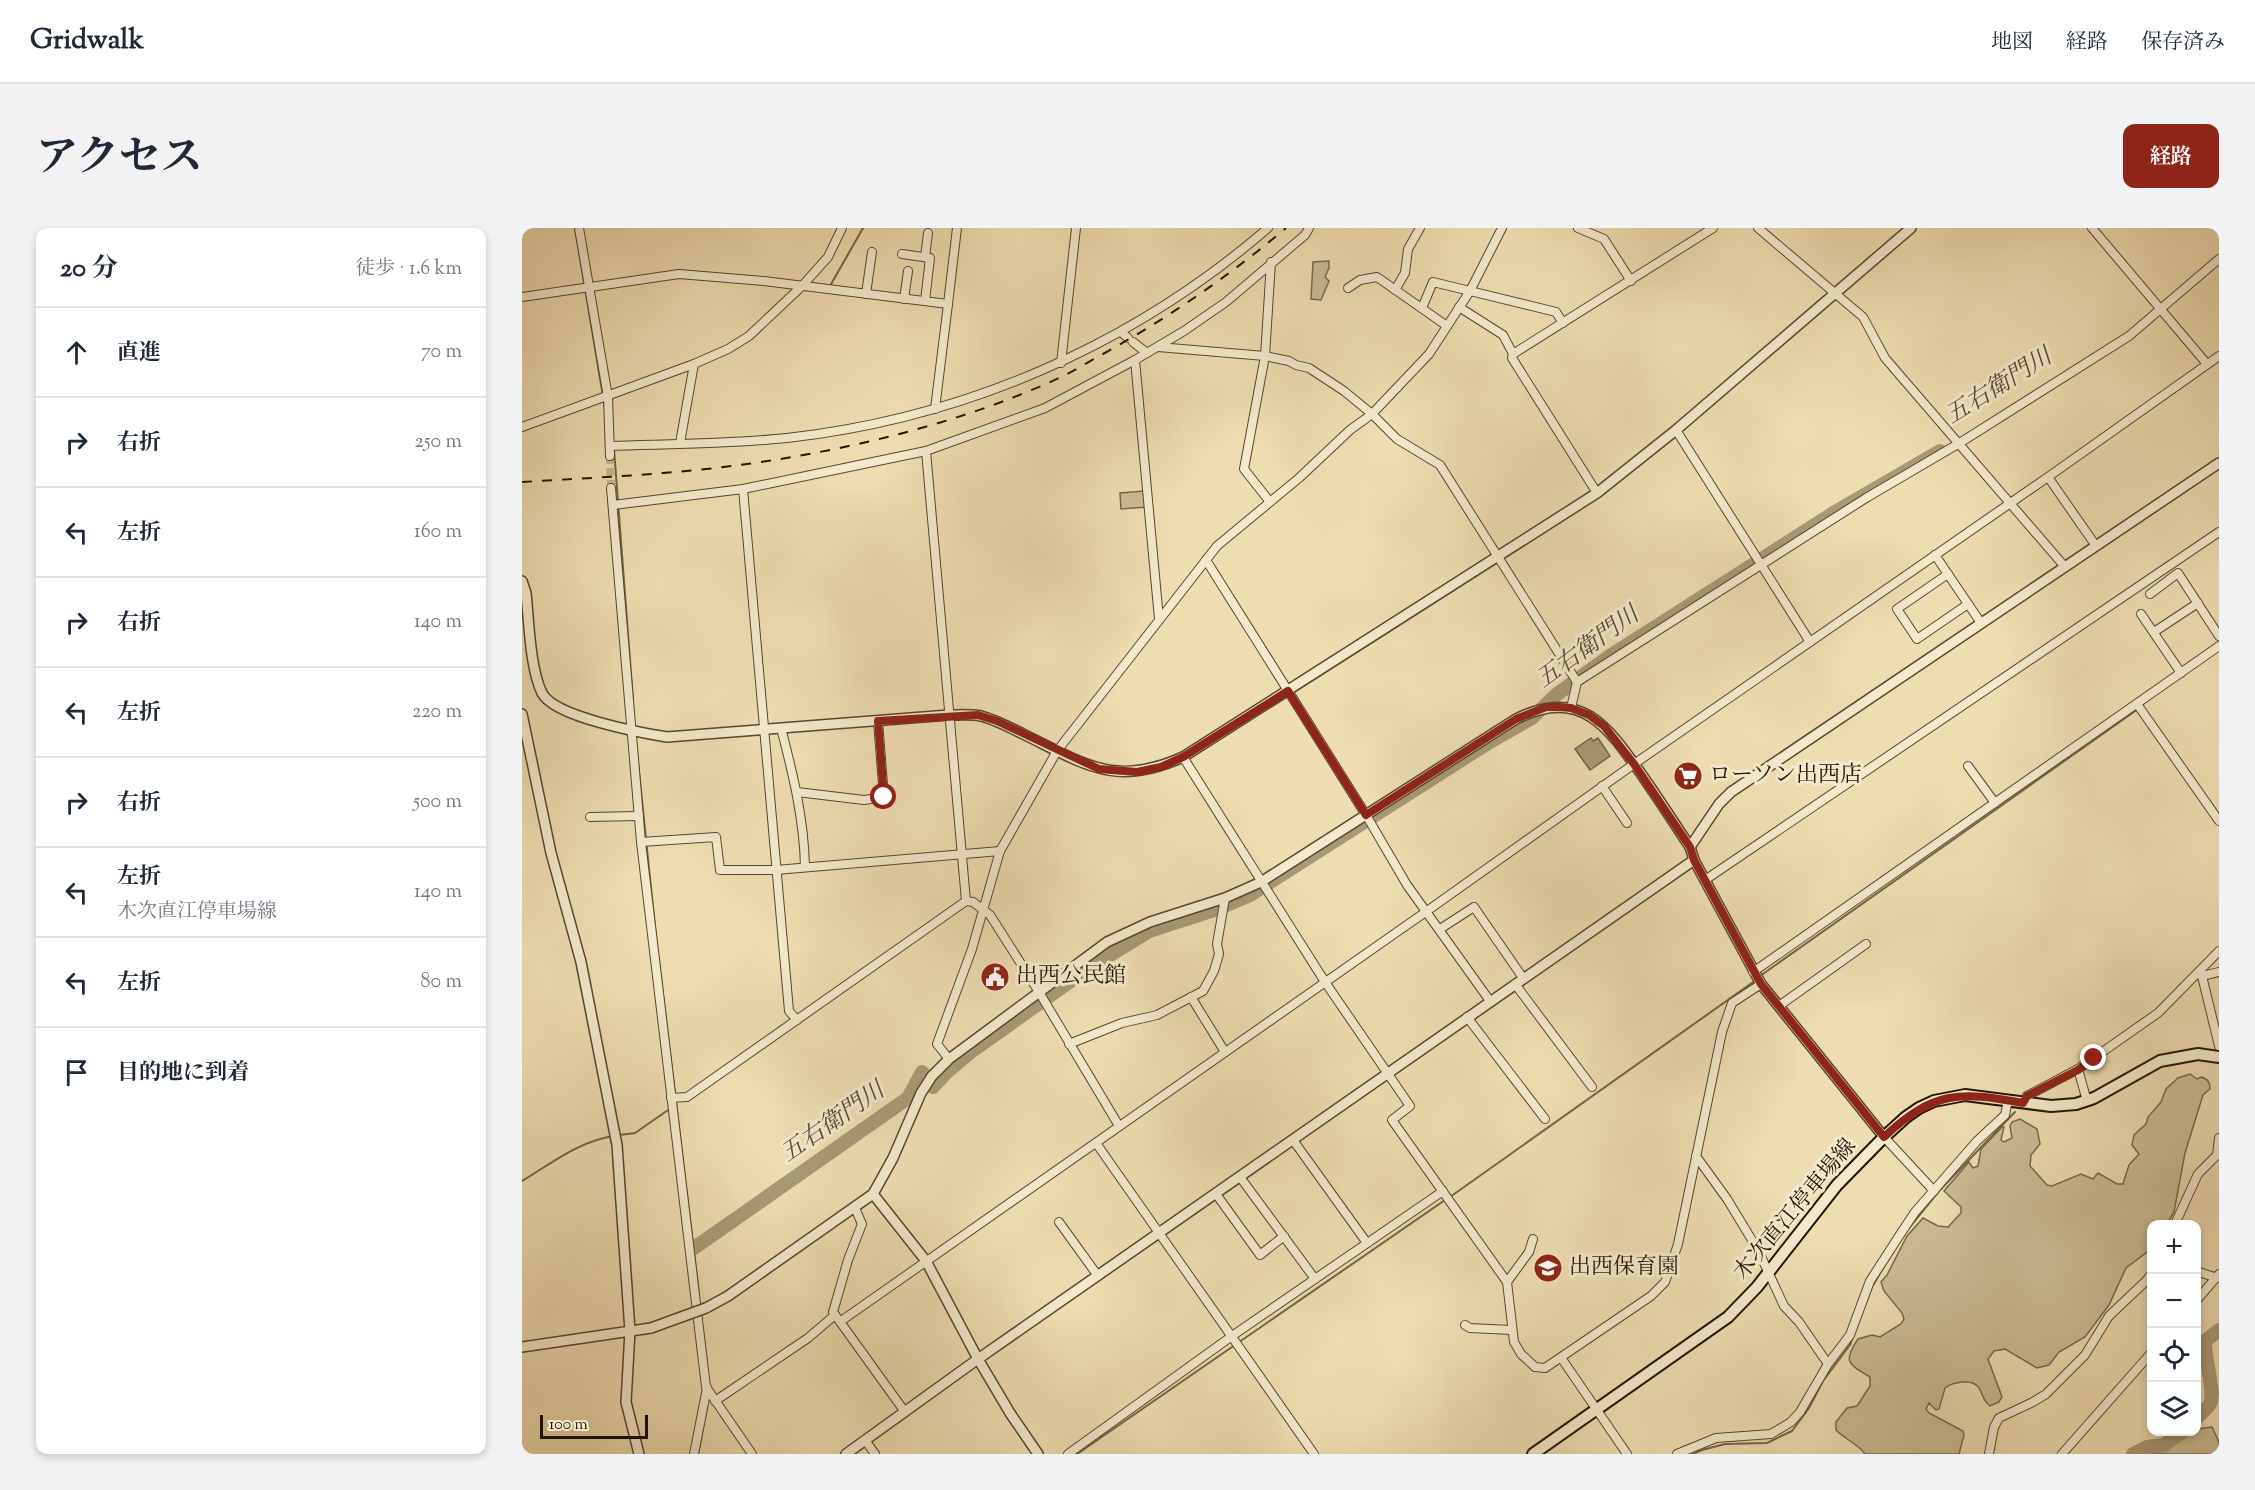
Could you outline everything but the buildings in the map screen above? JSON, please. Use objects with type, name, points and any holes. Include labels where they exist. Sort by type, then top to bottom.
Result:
[{"type":"main road","name":"木次直江停車場線","points":[[1533,1454],[1728,1317],[1768,1275],[1837,1185],[1906,1117],[1934,1101],[1965,1095],[2051,1106],[2076,1104],[2086,1101],[2160,1061],[2198,1054],[2219,1058]]},
{"type":"street","points":[[579,228],[608,397],[610,456]]},
{"type":"street","points":[[522,427],[694,364],[728,349],[749,336],[802,286],[828,257],[843,228]]},
{"type":"street","points":[[935,409],[957,228]]},
{"type":"street","points":[[1060,363],[1076,228]]},
{"type":"street","points":[[609,446],[787,438],[890,421],[998,390],[1060,363],[1121,332],[1240,252],[1268,228]]},
{"type":"street","points":[[613,505],[743,489],[926,451],[1045,408],[1136,360],[1226,302],[1305,235],[1308,228]]},
{"type":"street","points":[[1395,290],[1405,273],[1408,249],[1419,228]]},
{"type":"street","points":[[949,1059],[937,1044],[972,949],[1000,851],[1057,750],[1217,546],[1299,478],[1350,430],[1372,414],[1429,354],[1470,291],[1502,228]]},
{"type":"street","points":[[1578,228],[1604,239],[1631,281]]},
{"type":"street","points":[[1513,354],[1713,228]]},
{"type":"street","points":[[1758,228],[1863,317],[1886,358],[2065,567]]},
{"type":"street","points":[[522,581],[526,593],[536,679],[544,696],[558,707],[632,732],[667,737],[978,715],[1099,769],[1118,772],[1150,770],[1183,757],[1598,493],[1676,430],[1911,228]]},
{"type":"street","points":[[2092,228],[2207,364]]},
{"type":"street","points":[[925,257],[928,233]]},
{"type":"street","points":[[866,294],[872,252]]},
{"type":"street","points":[[902,254],[930,258],[925,302]]},
{"type":"street","points":[[1571,708],[1577,682],[1866,498],[1958,444],[2128,336],[2219,259]]},
{"type":"street","points":[[1270,502],[1244,469],[1265,356],[1271,262]]},
{"type":"street","points":[[904,299],[908,270]]},
{"type":"street","points":[[522,297],[679,274],[948,304]]},
{"type":"street","points":[[1348,288],[1360,280],[1377,277],[1447,326]]},
{"type":"street","points":[[1422,308],[1432,282],[1556,312],[1563,323]]},
{"type":"street","points":[[1459,307],[1503,335],[1513,354],[1512,358],[1598,493]]},
{"type":"street","points":[[1121,332],[1147,353]]},
{"type":"street","points":[[1157,347],[1265,356],[1309,368],[1344,391],[1397,439],[1440,465],[1577,682]]},
{"type":"street","points":[[715,1401],[926,1261],[1096,1143],[1602,786],[2219,356]]},
{"type":"street","points":[[1136,360],[1159,619]]},
{"type":"street","points":[[680,443],[694,364]]},
{"type":"street","points":[[1676,430],[1810,642]]},
{"type":"street","points":[[926,451],[966,901]]},
{"type":"street","points":[[1690,847],[1719,804],[1731,792],[2219,463]]},
{"type":"street","points":[[2048,477],[2096,546]]},
{"type":"street","points":[[611,488],[641,842],[706,1388],[694,1454]]},
{"type":"street","points":[[743,489],[789,1011],[797,1020]]},
{"type":"street","points":[[1705,880],[2219,532]]},
{"type":"street","points":[[1935,555],[1981,623]]},
{"type":"street","points":[[1206,560],[1366,815],[1407,885],[1490,1001]]},
{"type":"street","points":[[2150,594],[2178,573],[2219,636]]},
{"type":"street","points":[[1948,574],[1897,609],[1917,639],[1968,604]]},
{"type":"street","points":[[2154,632],[2198,603]]},
{"type":"street","points":[[2141,614],[2181,673]]},
{"type":"street","points":[[1753,972],[2219,646]]},
{"type":"street","points":[[2137,704],[2219,821]]},
{"type":"street","points":[[522,1347],[651,1328],[706,1308],[728,1296],[873,1194],[893,1158],[921,1093],[932,1076],[949,1059],[1107,942],[1150,922],[1225,898],[1261,882],[1516,719],[1546,707],[1571,708],[1589,715],[1604,726],[1634,764],[1690,847],[1694,860],[1761,984],[1884,1137],[1934,1191]]},
{"type":"street","points":[[522,714],[551,853],[581,962],[617,1145],[630,1331],[626,1402],[639,1454]]},
{"type":"street","points":[[797,792],[864,800],[884,797],[878,721]]},
{"type":"street","points":[[781,728],[797,792],[804,867]]},
{"type":"street","points":[[1183,757],[1325,982],[1410,1106],[1392,1120],[1507,1282],[1514,1342],[1521,1354],[1535,1367],[1545,1368],[1562,1359],[1651,1296],[1665,1282],[1678,1244],[1722,1032],[1732,1003],[1761,984]]},
{"type":"street","points":[[1968,766],[1995,803]]},
{"type":"street","points":[[1602,786],[1627,823]]},
{"type":"street","points":[[590,817],[639,816]]},
{"type":"street","points":[[1678,828],[1690,830],[1704,826]]},
{"type":"street","points":[[641,842],[716,837],[720,870],[776,870],[1000,851]]},
{"type":"street","points":[[846,1454],[978,1359],[1694,860]]},
{"type":"street","points":[[1069,1044],[1122,1023],[1157,1015],[1203,991],[1214,971],[1219,954],[1217,944],[1225,898]]},
{"type":"street","points":[[671,1098],[687,1097],[966,901],[974,902],[990,915],[1119,1126]]},
{"type":"street","points":[[1440,929],[1474,907],[1523,978]]},
{"type":"street","points":[[1779,1006],[1866,945]]},
{"type":"street","points":[[2023,1103],[2027,1096],[2078,1070],[2158,1013],[2200,975],[2219,951]]},
{"type":"street","points":[[2200,975],[2219,972]]},
{"type":"street","points":[[2200,975],[2219,1046]]},
{"type":"street","points":[[1515,984],[1592,1087]]},
{"type":"street","points":[[1191,997],[1224,1052]]},
{"type":"street","points":[[1467,1017],[1545,1119]]},
{"type":"street","points":[[2078,1070],[2086,1101]]},
{"type":"street","points":[[1677,1454],[1716,1438],[1760,1436],[1782,1429],[1800,1413],[1828,1364],[1850,1335],[1870,1281],[1881,1263],[1915,1212],[1977,1141],[2005,1115],[2008,1100]]},
{"type":"street","points":[[2177,1220],[2198,1174],[2217,1155],[2219,1138]]},
{"type":"street","points":[[1293,1140],[1367,1243]]},
{"type":"street","points":[[1096,1143],[1314,1454]]},
{"type":"street","points":[[1696,1156],[1727,1199],[1758,1250],[1784,1306],[1799,1322],[1828,1364]]},
{"type":"street","points":[[1240,1177],[1315,1278]]},
{"type":"street","points":[[1068,1454],[1232,1336],[1443,1191]]},
{"type":"street","points":[[873,1194],[926,1261],[978,1359],[1038,1454]]},
{"type":"street","points":[[1216,1194],[1260,1255],[1284,1236]]},
{"type":"street","points":[[855,1208],[862,1224],[833,1312],[906,1412]]},
{"type":"street","points":[[1059,1222],[1098,1276]]},
{"type":"street","points":[[1507,1282],[1529,1252],[1533,1239]]},
{"type":"street","points":[[2201,1272],[2218,1276],[2201,1295]]},
{"type":"street","points":[[1989,1454],[1994,1427],[1999,1418],[2046,1394],[2085,1355],[2109,1316],[2150,1274]]},
{"type":"street","points":[[1465,1325],[1470,1328],[1512,1330]]},
{"type":"street","points":[[2062,1454],[2147,1357]]},
{"type":"street","points":[[1562,1359],[1627,1454]]},
{"type":"street","points":[[706,1388],[752,1454]]},
{"type":"street","points":[[865,1440],[875,1454]]},
{"type":"shaded area","points":[[1329,261],[1325,277],[1329,281],[1321,300],[1311,299],[1313,262]]},
{"type":"shaded area","points":[[1144,491],[1147,507],[1121,509],[1120,493]]},
{"type":"shaded area","points":[[1591,738],[1593,741],[1598,738],[1610,756],[1590,770],[1575,749]]},
{"type":"shaded area","points":[[2190,1074],[2197,1079],[2201,1077],[2207,1080],[2210,1089],[2203,1095],[2185,1153],[2174,1212],[2169,1220],[2147,1220],[2147,1252],[2126,1268],[2109,1305],[2085,1337],[2059,1352],[2049,1365],[2037,1368],[2005,1349],[1994,1351],[1988,1359],[2002,1397],[1999,1402],[1990,1406],[1984,1400],[1979,1388],[1972,1383],[1958,1383],[1945,1388],[1939,1409],[1936,1410],[1929,1403],[1926,1409],[1929,1413],[1963,1431],[1959,1454],[1865,1454],[1836,1430],[1836,1422],[1847,1408],[1857,1406],[1870,1386],[1870,1377],[1850,1362],[1853,1347],[1858,1339],[1872,1335],[1880,1337],[1901,1324],[1904,1319],[1902,1313],[1884,1291],[1881,1282],[1907,1236],[1923,1218],[1938,1226],[1948,1227],[1961,1213],[1961,1207],[1944,1191],[1969,1162],[1973,1168],[1978,1166],[1981,1149],[2002,1127],[2004,1127],[2001,1140],[2004,1142],[2012,1138],[2010,1126],[2012,1122],[2020,1119],[2037,1129],[2040,1144],[2031,1155],[2030,1166],[2047,1185],[2052,1186],[2081,1174],[2093,1179],[2098,1173],[2117,1184],[2123,1184],[2129,1165],[2139,1154],[2132,1145],[2134,1135],[2146,1124],[2148,1117],[2161,1102],[2166,1089],[2178,1078]]},
{"type":"shaded area","points":[[2212,1427],[2219,1442],[2219,1454],[2151,1454],[2181,1436],[2201,1436],[2201,1428]]},
{"type":"waterway","points":[[575,228],[605,408]]},
{"type":"waterway","points":[[830,286],[863,228]]},
{"type":"waterway","points":[[614,449],[633,700]]},
{"type":"waterway","name":"五右衛門川","points":[[694,1248],[908,1098],[922,1072],[933,1087],[972,1051],[1086,970],[1149,931],[1217,909],[1250,895],[1488,743],[1532,718],[1556,695],[1610,656],[1835,512],[1940,451]]},
{"type":"waterway","points":[[2142,705],[2151,698]]},
{"type":"waterway","points":[[1760,976],[2138,709]]},
{"type":"waterway","points":[[636,742],[656,936],[699,1294]]},
{"type":"waterway","points":[[2155,1019],[2199,977]]},
{"type":"waterway","points":[[1450,1197],[1756,980]]},
{"type":"waterway","points":[[619,1135],[635,1133],[671,1108]]},
{"type":"waterway","points":[[1909,1228],[1939,1191],[2015,1112]]},
{"type":"waterway","points":[[522,1181],[577,1148],[614,1136]]},
{"type":"waterway","points":[[1077,1454],[1445,1200]]},
{"type":"waterway","points":[[1693,1454],[1725,1444],[1767,1443],[1792,1431],[1809,1408],[1823,1381],[1850,1345],[1872,1287],[1892,1253]]},
{"type":"waterway","points":[[702,1323],[707,1365]]},
{"type":"waterway","points":[[2201,1413],[2210,1404],[2211,1399],[2205,1341],[2219,1330]]},
{"type":"waterway","points":[[2212,1390],[2219,1392]]},
{"type":"waterway","points":[[698,1454],[707,1407]]},
{"type":"waterway","points":[[2133,1454],[2147,1447],[2164,1445],[2176,1436]]},
{"type":"tunnel","points":[[610,456],[611,488]]},
{"type":"railway","points":[[522,482],[663,473],[763,462],[865,442],[965,415],[1059,378],[1127,340],[1198,296],[1286,228]]},
{"type":"place","name":"ローソン出西店","points":[[1688,776]]},
{"type":"place","name":"出西公民館","points":[[995,977]]},
{"type":"place","name":"出西保育園","points":[[1548,1268]]},
{"type":"route","points":[[884,797],[878,721],[978,715],[997,721],[1099,769],[1137,772],[1161,767],[1183,757],[1288,691],[1366,815],[1529,712],[1546,707],[1571,708],[1589,715],[1604,726],[1634,764],[1690,847],[1694,860],[1761,984],[1884,1137],[1906,1117],[1934,1101],[1965,1095],[2023,1103],[2027,1096],[2078,1070],[2094,1058]]}]
